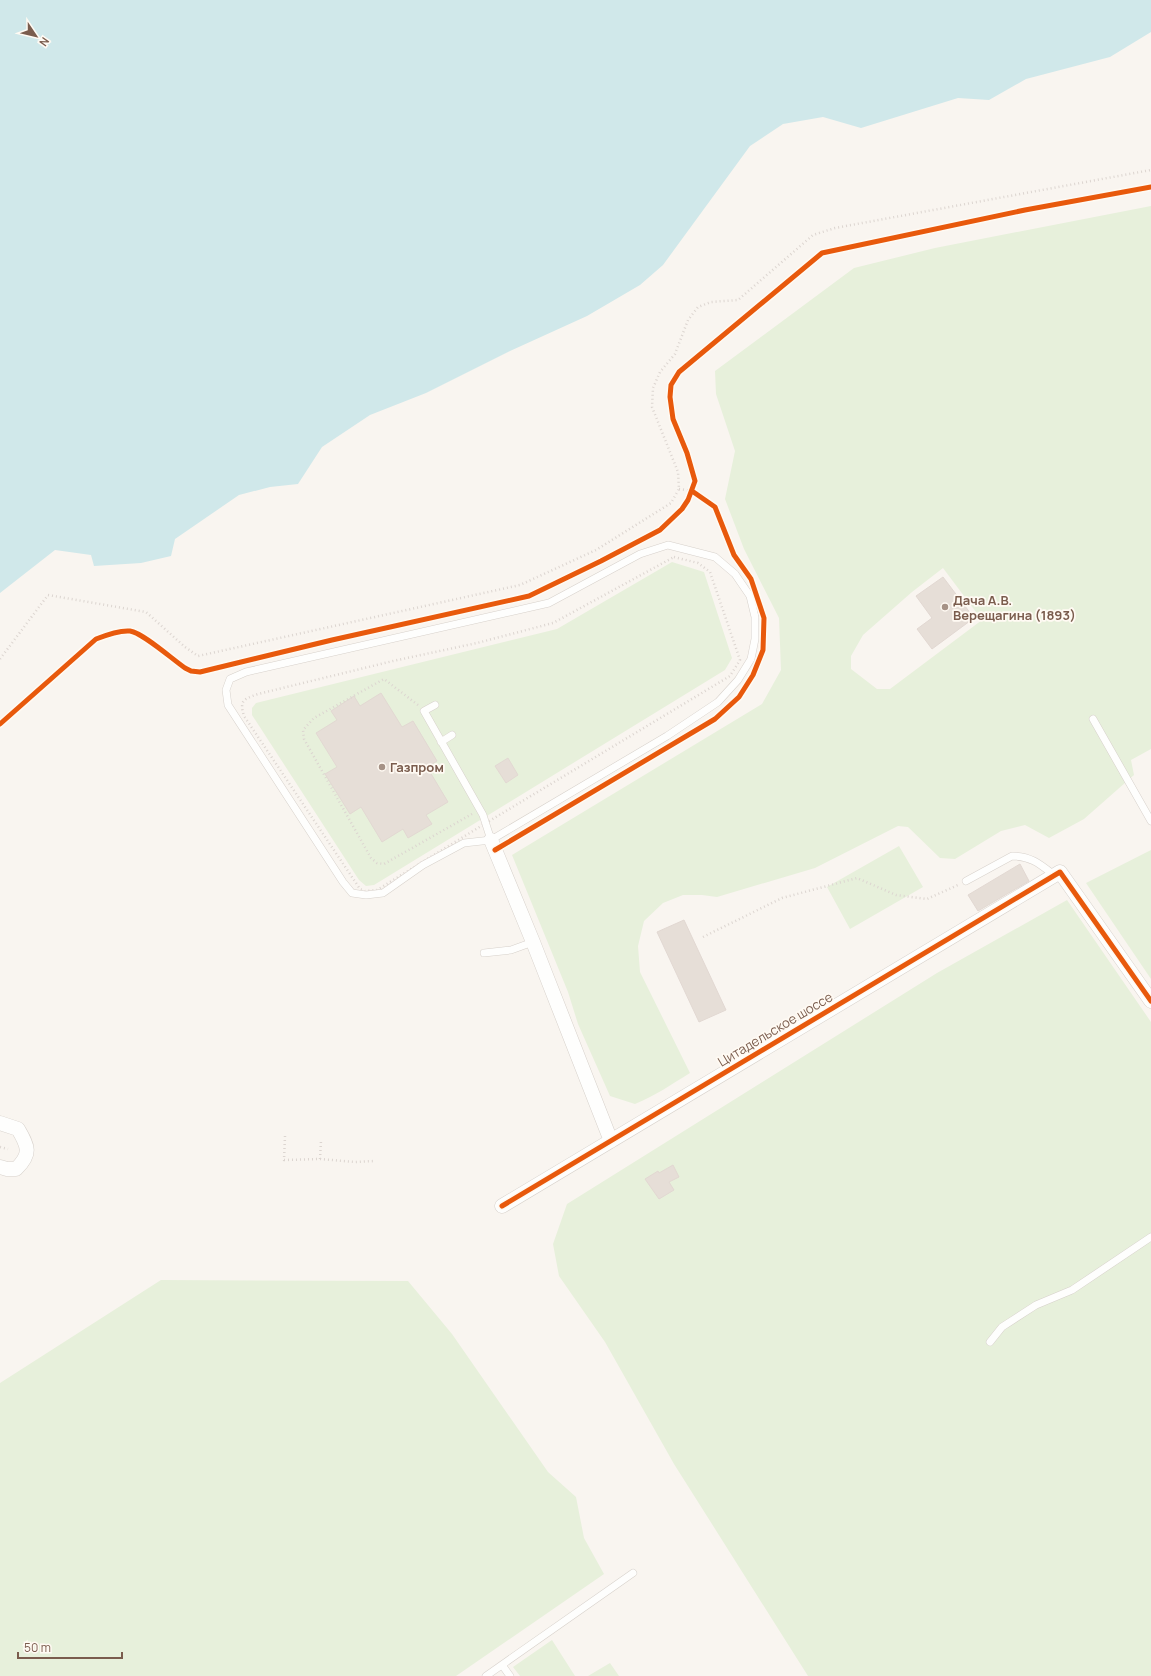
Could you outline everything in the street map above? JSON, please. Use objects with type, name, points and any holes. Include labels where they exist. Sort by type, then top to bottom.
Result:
[{"type":"street","points":[[491,840],[533,942],[611,1141]]},
{"type":"street","points":[[1057,874],[1151,1001]]},
{"type":"street","name":"Цитадельское шоссе","points":[[502,1206],[1057,874]]},
{"type":"street","points":[[0,1123],[18,1129],[26,1142],[27,1154],[24,1162],[16,1169],[0,1167]]},
{"type":"lane","points":[[668,545],[715,557],[735,574],[750,596],[756,617],[755,639],[750,659],[738,680],[718,702],[667,736],[491,840],[464,843],[423,865],[383,893],[366,895],[352,893],[343,882],[228,705],[226,690],[230,679],[246,672],[549,603],[640,554],[668,545]]},
{"type":"lane","points":[[434,705],[424,711],[480,809],[491,840]]},
{"type":"lane","points":[[1093,719],[1151,821]]},
{"type":"lane","points":[[441,742],[452,735]]},
{"type":"lane","points":[[966,881],[1012,856],[1020,856],[1037,861],[1057,874]]},
{"type":"lane","points":[[484,953],[511,950],[533,942]]},
{"type":"lane","points":[[990,1342],[1002,1327],[1036,1306],[1072,1290],[1151,1237]]},
{"type":"lane","points":[[486,1676],[633,1573]]},
{"type":"lane","points":[[502,1665],[510,1676]]},
{"type":"path","points":[[0,659],[48,594],[146,612],[185,647],[198,656],[520,585],[596,550],[670,503],[679,489],[678,472],[652,407],[653,388],[660,372],[675,354],[688,320],[698,307],[711,302],[738,300],[814,235],[835,228],[1151,170]]},
{"type":"path","points":[[679,489],[693,492]]},
{"type":"path","points":[[674,556],[698,563],[710,572],[740,660],[730,676],[486,823],[376,890],[365,891],[360,889],[244,716],[241,708],[242,702],[258,694],[393,661],[477,643],[553,622],[674,556]]},
{"type":"path","points":[[414,700],[384,679],[314,718],[303,730],[304,739],[371,858],[377,863],[384,864],[480,809]]},
{"type":"path","points":[[703,937],[782,898],[857,878],[896,895],[928,899],[966,881]]},
{"type":"path","points":[[284,1136],[284,1160],[320,1159],[355,1162],[375,1161]]},
{"type":"path","points":[[320,1159],[321,1141]]},
{"type":"path","points":[[0,1147],[8,1149]]},
{"type":"green space","points":[[1151,206],[1151,749],[1131,760],[1134,775],[1084,819],[1049,838],[1025,825],[1001,831],[955,859],[940,858],[908,827],[898,826],[815,868],[717,897],[683,895],[663,903],[644,921],[638,946],[640,972],[690,1073],[656,1094],[635,1104],[610,1096],[578,1024],[568,992],[512,855],[762,704],[781,670],[779,618],[744,549],[725,499],[735,451],[716,394],[715,371],[854,268],[935,248]],"holes":[[[943,568],[982,620],[890,689],[877,689],[851,669],[851,656],[863,635],[912,592]]]},
{"type":"green space","points":[[672,562],[704,572],[732,658],[725,670],[374,885],[366,886],[359,880],[252,715],[252,708],[256,703],[557,629]]},
{"type":"green space","points":[[899,846],[923,887],[850,929],[827,887]]},
{"type":"green space","points":[[1151,850],[1151,979],[1086,883]]},
{"type":"green space","points":[[1067,900],[1151,1022],[1151,1676],[808,1676],[674,1464],[605,1342],[559,1276],[553,1244],[567,1204],[937,973]]},
{"type":"green space","points":[[161,1280],[408,1281],[452,1334],[548,1472],[576,1497],[584,1538],[604,1574],[456,1676],[0,1676],[0,1383]]},
{"type":"green space","points":[[552,1640],[575,1676],[520,1676],[513,1667]]},
{"type":"green space","points":[[610,1663],[619,1676],[588,1676]]},
{"type":"water","points":[[0,0],[1151,0],[1151,32],[1110,57],[1026,79],[989,100],[958,98],[861,128],[823,117],[783,124],[750,146],[663,265],[640,285],[587,316],[510,351],[426,393],[370,415],[322,447],[298,484],[270,487],[239,495],[175,539],[171,556],[141,563],[94,566],[91,555],[55,550],[0,593]]},
{"type":"building","name":"Дача А.В. Верещагина (1893)","points":[[943,577],[974,618],[932,649],[917,629],[932,618],[916,596]]},
{"type":"building","name":"Газпром","points":[[381,693],[402,727],[413,721],[437,761],[427,767],[448,802],[426,815],[432,824],[408,838],[403,829],[382,842],[361,807],[350,814],[325,774],[337,767],[316,733],[337,720],[331,711],[354,696],[360,706]]},
{"type":"building","points":[[508,758],[518,775],[506,783],[495,766]]},
{"type":"building","points":[[1020,864],[1029,881],[978,911],[968,895]]},
{"type":"building","points":[[684,920],[726,1010],[699,1022],[657,932]]},
{"type":"building","points":[[673,1165],[679,1177],[669,1182],[674,1190],[659,1199],[645,1179],[658,1171],[659,1173]]},
{"type":"cycle path","points":[[0,724],[96,639],[108,634],[126,631],[136,633],[150,641],[185,668],[191,671],[200,672],[332,640],[529,596],[660,530],[682,509],[688,500],[695,481],[687,453],[673,419],[670,397],[671,385],[679,372],[822,253],[1025,210],[1151,187]]},
{"type":"cycle path","points":[[495,850],[715,719],[739,697],[753,675],[763,650],[764,618],[751,579],[734,555],[715,507],[692,491]]},
{"type":"cycle path","points":[[502,1206],[1060,872],[1151,1001]]},
{"type":"place","name":"Дача А.В. Верещагина (1893)","points":[[945,607]]},
{"type":"place","name":"Газпром","points":[[382,767]]}]
